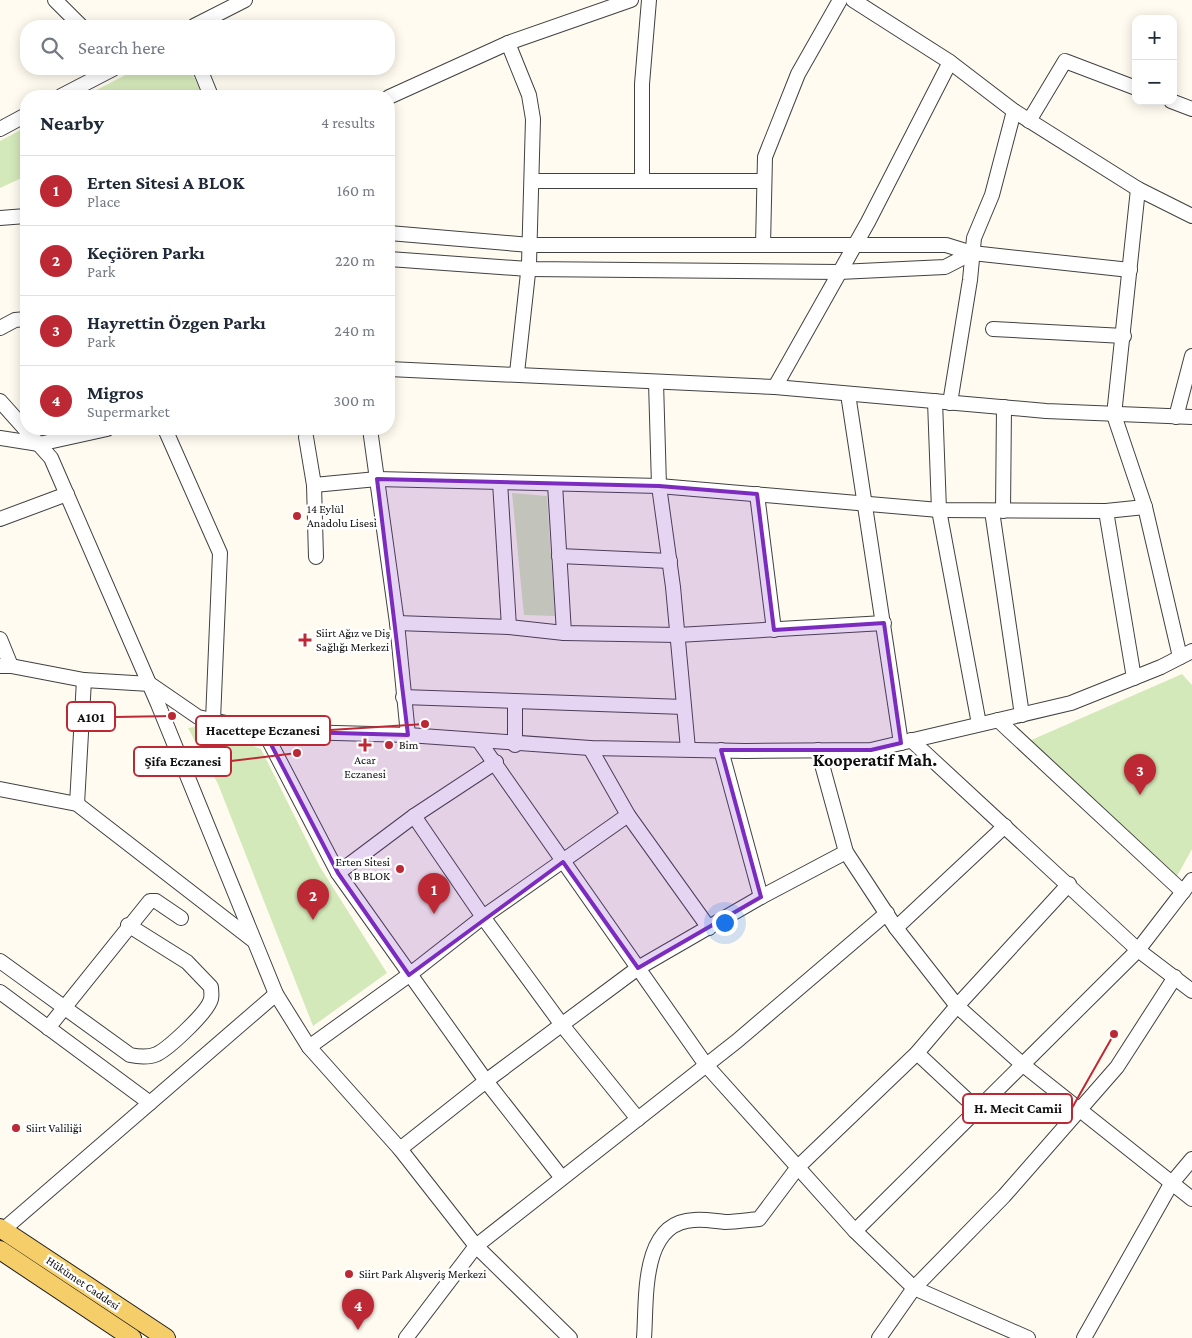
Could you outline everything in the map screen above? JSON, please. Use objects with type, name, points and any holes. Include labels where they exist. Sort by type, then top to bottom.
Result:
[{"type":"main road","name":"Hükümet Caddesi","points":[[2,1228],[166,1338]]},
{"type":"main road","points":[[0,1250],[132,1338]]},
{"type":"street","points":[[55,0],[75,20]]},
{"type":"street","points":[[206,20],[245,0]]},
{"type":"street","points":[[395,94],[508,43],[631,0]]},
{"type":"street","points":[[642,181],[642,84],[649,0]]},
{"type":"street","points":[[763,245],[765,157],[798,74],[840,0]]},
{"type":"street","points":[[853,0],[950,62],[1029,121],[1138,189],[1192,216]]},
{"type":"street","points":[[508,43],[529,95],[533,119],[530,245],[517,373]]},
{"type":"street","points":[[1029,121],[1065,61],[1132,86]]},
{"type":"street","points":[[775,387],[855,244],[950,62]]},
{"type":"street","points":[[73,90],[101,75]]},
{"type":"street","points":[[202,75],[209,90]]},
{"type":"street","points":[[1177,103],[1192,109]]},
{"type":"street","points":[[950,403],[970,280],[974,238],[992,194],[1014,111]]},
{"type":"street","points":[[0,129],[20,118]]},
{"type":"street","points":[[532,182],[764,181]]},
{"type":"street","points":[[0,639],[6,666],[84,680],[150,684],[198,717],[264,731],[408,736],[590,748],[871,750],[1071,703],[1134,678],[1186,654],[1145,507],[1114,415],[1124,336],[1138,189]]},
{"type":"street","points":[[0,218],[20,216]]},
{"type":"street","points":[[395,234],[530,245],[946,244],[972,253],[1130,270]]},
{"type":"street","points":[[395,259],[528,269],[839,272],[944,268],[972,253]]},
{"type":"street","points":[[0,328],[15,320],[20,320]]},
{"type":"street","points":[[992,328],[1124,336]]},
{"type":"street","points":[[1176,417],[1192,356]]},
{"type":"street","points":[[395,369],[517,373],[775,387],[950,403],[1114,415],[1192,418]]},
{"type":"street","points":[[656,382],[658,486],[670,561],[688,749]]},
{"type":"street","points":[[848,394],[884,623],[906,742],[1005,826],[1138,950],[1192,991]]},
{"type":"street","points":[[0,401],[20,423]]},
{"type":"street","points":[[935,401],[939,510],[979,724]]},
{"type":"street","points":[[1004,407],[998,511],[1022,715]]},
{"type":"street","points":[[31,435],[51,458],[67,494],[150,684],[276,994],[310,1048],[400,1149],[476,1246],[570,1338]]},
{"type":"street","points":[[0,438],[39,444],[80,435]]},
{"type":"street","points":[[168,435],[220,553],[213,720]]},
{"type":"street","points":[[371,435],[397,624],[408,736]]},
{"type":"street","points":[[306,437],[314,485],[316,557]]},
{"type":"street","points":[[314,485],[377,480],[658,486],[865,502],[939,510],[1106,511],[1145,507]]},
{"type":"street","points":[[500,482],[509,626]]},
{"type":"street","points":[[555,484],[564,633]]},
{"type":"street","points":[[0,519],[67,494]]},
{"type":"street","points":[[757,494],[774,630]]},
{"type":"street","points":[[1106,511],[1134,678]]},
{"type":"street","points":[[559,556],[670,561]]},
{"type":"street","points":[[397,624],[509,626],[564,633],[678,635],[884,623]]},
{"type":"street","points":[[77,804],[84,680]]},
{"type":"street","points":[[403,697],[684,707]]},
{"type":"street","points":[[515,744],[516,702]]},
{"type":"street","points":[[998,720],[1184,892]]},
{"type":"street","points":[[264,731],[338,873],[486,1081],[562,1178]]},
{"type":"street","points":[[480,742],[496,762],[706,1065],[855,1230],[914,1288],[1028,1338]]},
{"type":"street","points":[[590,748],[628,814],[709,928]]},
{"type":"street","points":[[720,750],[761,897]]},
{"type":"street","points":[[818,750],[846,852],[896,928],[957,1006],[1022,1064],[1192,1199]]},
{"type":"street","points":[[338,873],[414,816],[496,762]]},
{"type":"street","points":[[0,789],[77,804],[254,942]]},
{"type":"street","points":[[310,1048],[409,975],[483,917],[564,862],[628,814]]},
{"type":"street","points":[[414,816],[483,917],[562,1024],[638,1118]]},
{"type":"street","points":[[896,928],[1005,826]]},
{"type":"street","points":[[400,1149],[486,1081],[638,968],[761,897],[846,852]]},
{"type":"street","points":[[855,1230],[1138,950],[1192,880]]},
{"type":"street","points":[[644,1338],[650,1264],[661,1235],[674,1224],[693,1220],[725,1222],[759,1219],[798,1167],[918,1053],[957,1006],[1069,884]]},
{"type":"street","points":[[48,1028],[128,925],[150,901],[156,901],[181,918]]},
{"type":"street","points":[[406,1338],[476,1246],[706,1065],[887,914]]},
{"type":"street","points":[[0,961],[130,1055],[141,1058],[156,1054],[176,1039],[203,1012],[211,1000],[211,987],[188,962],[128,925]]},
{"type":"street","points":[[879,1338],[914,1288],[1004,1196],[1117,1067],[1175,977]]},
{"type":"street","points":[[0,992],[150,1103]]},
{"type":"street","points":[[2,1228],[276,994]]},
{"type":"street","points":[[918,1053],[977,1109]]},
{"type":"street","points":[[1084,1338],[1172,1184],[1192,1159]]},
{"type":"highlighted area","points":[[377,479],[659,486],[757,494],[774,630],[884,623],[901,743],[871,750],[721,750],[761,897],[638,968],[563,862],[409,975],[338,873],[264,731],[408,735]]},
{"type":"green space","points":[[125,75],[193,75],[200,90],[97,90]]},
{"type":"green space","points":[[20,130],[20,179],[0,188],[0,141]]},
{"type":"green space","points":[[512,493],[547,496],[555,616],[524,615]]},
{"type":"green space","points":[[1182,674],[1192,685],[1192,849],[1176,878],[1029,741]]},
{"type":"green space","points":[[200,726],[261,749],[320,867],[387,973],[313,1026],[218,784],[188,728]]},
{"type":"place","name":"14 Eylül Anadolu Lisesi","points":[[297,516]]},
{"type":"place","name":"Siirt Ağız ve Diş Sağlığı Merkezi","points":[[305,640]]},
{"type":"place","name":"A101","points":[[172,716]]},
{"type":"place","name":"Hacettepe Eczanesi","points":[[425,724]]},
{"type":"place","name":"Acar Eczanesi","points":[[365,745]]},
{"type":"place","name":"Bim","points":[[389,745]]},
{"type":"place","name":"Şifa Eczanesi","points":[[297,753]]},
{"type":"place","name":"Hayrettin Özgen Parkı","points":[[1140,795]]},
{"type":"place","name":"Erten Sitesi B BLOK","points":[[400,869]]},
{"type":"place","name":"Erten Sitesi A BLOK","points":[[434,914]]},
{"type":"place","name":"Keçiören Parkı","points":[[313,920]]},
{"type":"place","name":"H. Mecit Camii","points":[[1114,1034]]},
{"type":"place","name":"Siirt Valiliği","points":[[16,1128]]},
{"type":"place","name":"Siirt Park Alışveriş Merkezi","points":[[349,1274]]},
{"type":"place","name":"Migros","points":[[358,1330]]},
{"type":"district","name":"Kooperatif Mah.","points":[[875,760]]}]
